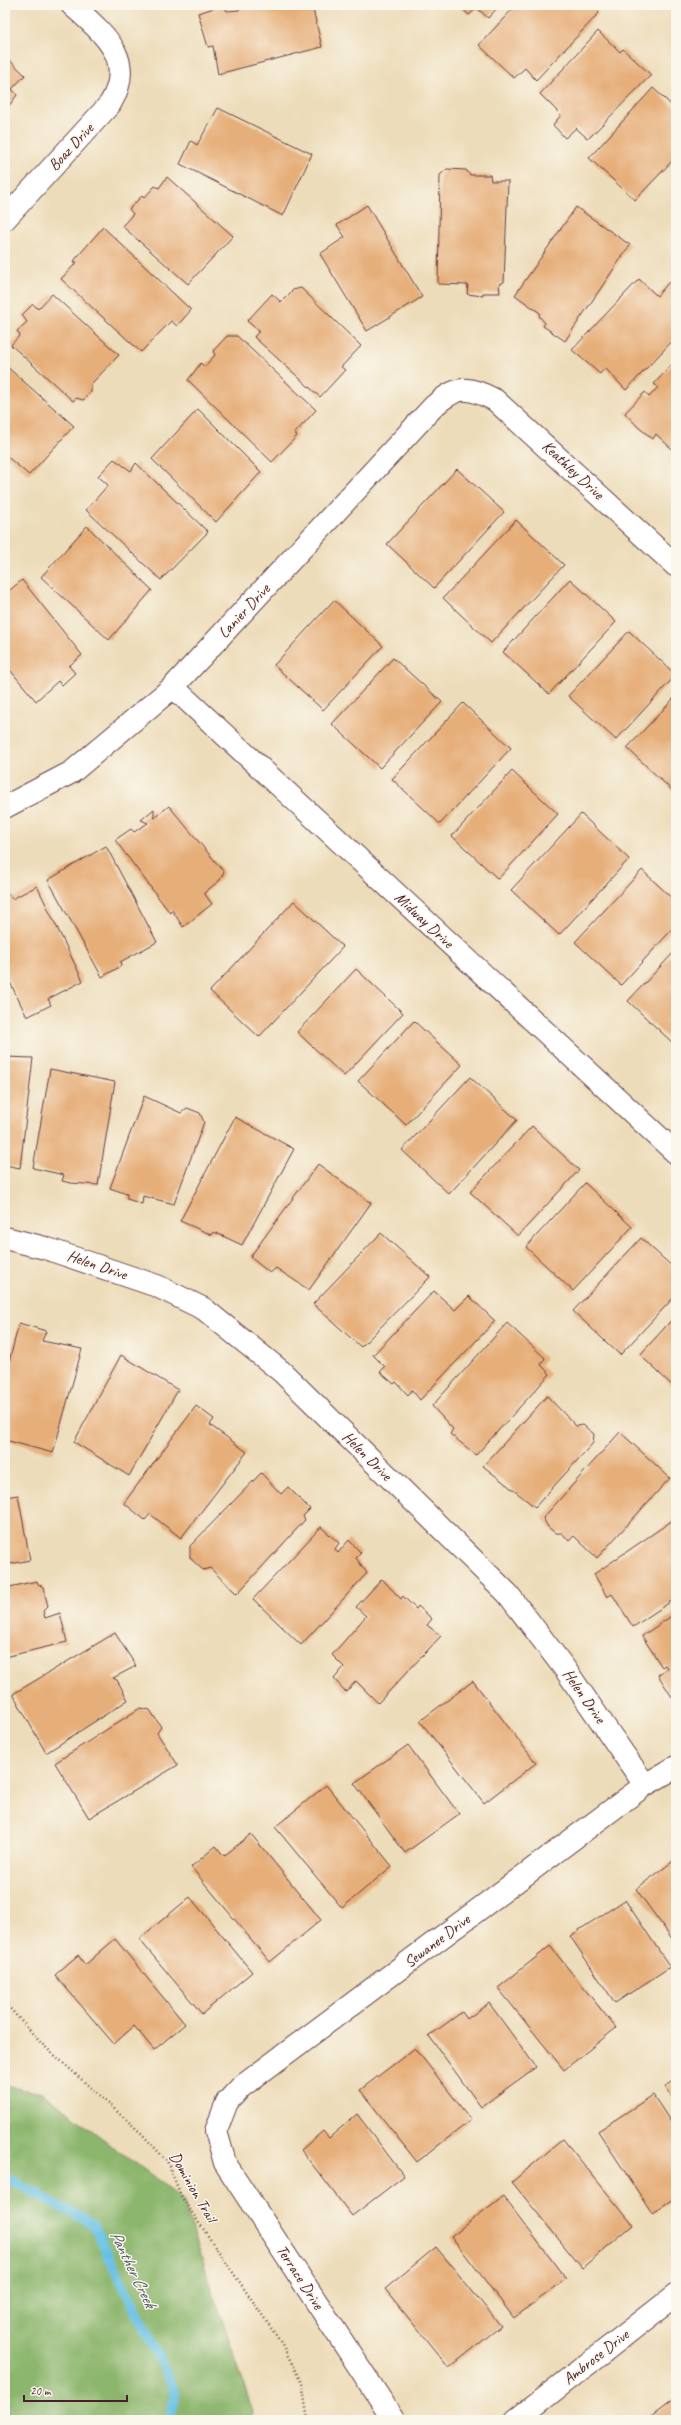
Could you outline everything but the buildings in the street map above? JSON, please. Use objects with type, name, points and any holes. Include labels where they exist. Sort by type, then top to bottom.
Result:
[{"type":"street","name":"Boaz Drive","points":[[5,219],[110,104],[120,84],[121,67],[118,53],[106,38],[72,5]]},
{"type":"street","name":"Keathley Drive","points":[[461,389],[481,393],[506,408],[676,566]]},
{"type":"street","name":"Lanier Drive","points":[[5,807],[72,772],[173,687],[434,406],[452,392],[461,389]]},
{"type":"street","name":"Midway Drive","points":[[173,687],[676,1153]]},
{"type":"street","name":"Helen Drive","points":[[5,1238],[45,1248],[164,1289],[204,1309],[282,1372],[508,1594],[565,1669],[645,1785]]},
{"type":"street","name":"Sewanee Drive","points":[[216,2131],[227,2102],[257,2072],[404,1967],[645,1785],[676,1767]]},
{"type":"street","name":"Terrace Drive","points":[[216,2131],[225,2163],[394,2420]]},
{"type":"street","name":"Ambrose Drive","points":[[516,2420],[676,2295]]},
{"type":"path","name":"Dominion Trail","points":[[5,2003],[41,2043],[141,2133],[167,2161],[182,2198],[282,2344],[302,2384],[308,2420]]},
{"type":"green space","points":[[5,2086],[42,2093],[182,2198],[253,2412],[253,2420],[8,2420],[8,2360],[5,2354]]},
{"type":"waterway","name":"Panther Creek","points":[[5,2177],[93,2224],[175,2392],[169,2420]]}]
